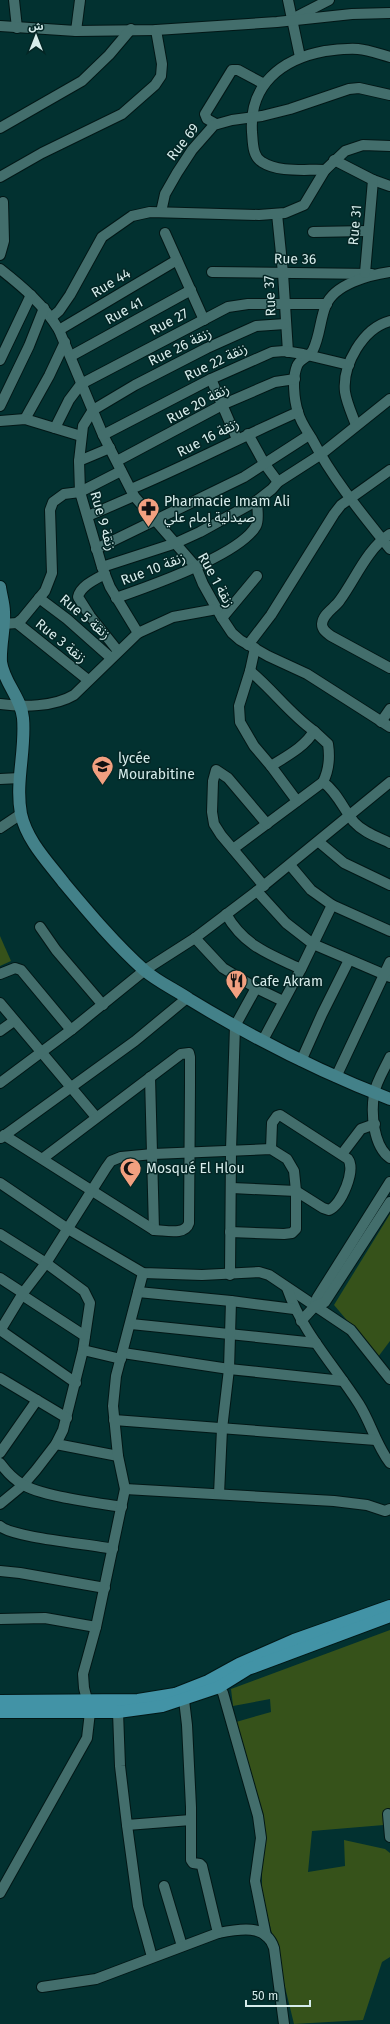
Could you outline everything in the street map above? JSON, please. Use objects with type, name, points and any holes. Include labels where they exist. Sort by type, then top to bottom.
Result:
[{"type":"main road","points":[[0,1712],[88,1706],[175,1694],[208,1682],[239,1664],[294,1640],[390,1606]]},
{"type":"main road","points":[[0,1701],[88,1706],[118,1712],[162,1706],[184,1700],[219,1687],[248,1669],[390,1616]]},
{"type":"street","points":[[14,0],[17,28]]},
{"type":"street","points":[[76,31],[80,0]]},
{"type":"street","points":[[288,0],[300,56]]},
{"type":"street","points":[[292,19],[329,0]]},
{"type":"street","points":[[0,26],[76,31],[131,29],[156,30],[352,14],[390,13]]},
{"type":"street","points":[[0,128],[82,81],[101,64],[131,29]]},
{"type":"street","points":[[0,177],[42,153],[122,114],[155,85],[161,76],[162,64],[156,30]]},
{"type":"street","points":[[325,170],[280,168],[262,162],[258,159],[254,150],[251,118],[256,99],[264,84],[278,70],[300,56],[331,50],[357,49],[390,57]]},
{"type":"street","points":[[216,124],[207,119],[205,114],[232,70],[236,70],[264,84]]},
{"type":"street","name":"Rue 69","points":[[161,212],[167,190],[176,173],[199,141],[216,124],[290,109],[349,89],[359,88],[390,95]]},
{"type":"street","points":[[52,318],[63,306],[98,242],[105,234],[135,214],[161,212],[277,214],[292,211],[304,205],[325,170],[344,151],[356,146],[371,144],[390,146]]},
{"type":"street","points":[[334,160],[373,180],[390,186]]},
{"type":"street","name":"Rue 31","points":[[365,273],[373,180]]},
{"type":"street","points":[[0,255],[4,241],[3,202]]},
{"type":"street","name":"Rue 37","points":[[277,214],[283,273],[288,352]]},
{"type":"street","points":[[313,232],[368,231]]},
{"type":"street","points":[[165,233],[204,320]]},
{"type":"street","name":"Rue 44","points":[[59,330],[177,260]]},
{"type":"street","points":[[0,270],[0,281]]},
{"type":"street","name":"Rue 1 زنقة","points":[[0,270],[31,295],[52,318],[65,342],[103,435],[132,492],[154,521],[176,543],[196,567],[203,584],[232,633],[251,646],[308,674],[386,725]]},
{"type":"street","name":"Rue 36","points":[[212,272],[378,274]]},
{"type":"street","points":[[390,272],[378,274],[347,285],[334,295],[327,304],[318,338],[310,356],[297,365],[295,379],[298,412],[320,455],[350,499],[386,536],[390,549]]},
{"type":"street","name":"Rue 41","points":[[71,356],[191,290]]},
{"type":"street","points":[[0,360],[31,295]]},
{"type":"street","name":"Rue 27","points":[[55,428],[69,400],[81,384],[232,305],[327,304]]},
{"type":"street","points":[[0,406],[29,346],[44,308]]},
{"type":"street","points":[[356,425],[345,393],[349,365],[366,338],[377,327],[390,321]]},
{"type":"street","name":"Rue 26 زنقة","points":[[93,410],[135,385],[206,348],[256,326],[286,324]]},
{"type":"street","points":[[25,419],[49,376],[65,342]]},
{"type":"street","name":"Rue 22 زنقة","points":[[103,435],[211,379],[270,353],[288,352],[349,365]]},
{"type":"street","points":[[211,379],[224,404],[237,439]]},
{"type":"street","name":"Rue 20 زنقة","points":[[39,598],[45,591],[52,573],[50,510],[53,502],[64,494],[80,492],[119,466],[224,404],[275,382],[295,379]]},
{"type":"street","points":[[115,655],[78,597],[78,593],[103,571],[176,543],[200,532],[258,500],[278,482],[320,455],[390,399]]},
{"type":"street","name":"Rue 9 زنقة","points":[[93,410],[83,426],[81,436],[79,461],[80,492],[103,571],[116,598],[138,633]]},
{"type":"street","name":"Rue 16 زنقة","points":[[88,516],[237,439],[298,412]]},
{"type":"street","points":[[0,420],[25,419],[81,436]]},
{"type":"street","points":[[248,434],[264,463],[278,482]]},
{"type":"street","points":[[96,549],[244,477],[309,435]]},
{"type":"street","points":[[79,461],[110,448]]},
{"type":"street","points":[[296,801],[271,766],[254,746],[240,722],[240,706],[250,671],[251,646],[334,514],[350,499],[390,470]]},
{"type":"street","name":"Rue 10 زنقة","points":[[116,598],[159,583],[196,567],[234,546],[250,534],[258,521],[256,508],[258,500]]},
{"type":"street","points":[[386,536],[356,573],[340,600],[326,615],[322,625],[324,630],[331,636],[390,668]]},
{"type":"street","points":[[222,618],[257,576]]},
{"type":"street","points":[[0,587],[2,616],[0,644],[3,670],[21,705],[24,727],[20,778],[22,814],[27,830],[44,859],[85,908],[145,970],[169,988],[235,1026],[301,1061],[390,1099]]},
{"type":"street","points":[[2,616],[17,623],[39,598]]},
{"type":"street","name":"Rue 5 زنقة","points":[[39,598],[115,655]]},
{"type":"street","points":[[0,704],[21,705],[53,703],[67,699],[138,633],[173,617],[217,608]]},
{"type":"street","name":"Rue 3 زنقة","points":[[17,623],[88,680]]},
{"type":"street","points":[[233,849],[323,782],[330,755],[328,744],[314,731],[300,722],[271,688],[250,671]]},
{"type":"street","points":[[386,725],[390,708]]},
{"type":"street","points":[[271,766],[297,749],[312,736],[314,731]]},
{"type":"street","points":[[267,824],[228,778],[217,770],[213,781],[213,818],[216,829],[233,849],[286,923],[313,944],[387,975]]},
{"type":"street","points":[[0,779],[20,778]]},
{"type":"street","points":[[323,782],[333,792],[355,824],[363,830],[389,841]]},
{"type":"street","points":[[0,1083],[71,1030],[145,970],[196,938],[261,888],[319,842],[349,814],[390,782]]},
{"type":"street","points":[[0,828],[22,814]]},
{"type":"street","points":[[319,842],[344,863],[390,885]]},
{"type":"street","points":[[290,865],[311,890],[332,905],[390,931]]},
{"type":"street","points":[[263,1040],[301,970],[332,905]]},
{"type":"street","points":[[226,914],[241,935],[254,947],[301,970]]},
{"type":"street","points":[[40,927],[56,950],[103,1005]]},
{"type":"street","points":[[196,938],[223,968],[256,988],[283,1001]]},
{"type":"street","points":[[301,1061],[322,1014],[349,960]]},
{"type":"street","points":[[336,1077],[387,975],[390,962]]},
{"type":"street","points":[[0,974],[15,968],[21,970],[71,1030]]},
{"type":"street","points":[[230,1275],[232,1188],[231,1150],[235,1026],[256,988]]},
{"type":"street","points":[[42,1159],[183,1052],[187,1052],[189,1054],[190,1153],[188,1227],[183,1230],[154,1230],[42,1159],[2,1137],[135,1041],[188,998]]},
{"type":"street","points":[[0,1003],[96,1117]]},
{"type":"street","points":[[0,1031],[14,1021]]},
{"type":"street","points":[[390,1057],[374,1093],[375,1124],[381,1148],[390,1158]]},
{"type":"street","points":[[150,1077],[154,1230]]},
{"type":"street","points":[[232,1188],[296,1191],[323,1208],[332,1208],[341,1197],[351,1171],[350,1162],[342,1154],[280,1115],[277,1116],[272,1123],[270,1149]]},
{"type":"street","points":[[342,1154],[361,1129],[375,1124]]},
{"type":"street","points":[[76,1383],[0,1331],[22,1294],[46,1263],[111,1161],[121,1157],[153,1154],[270,1149],[287,1159],[294,1172],[296,1191],[297,1226],[292,1233],[262,1234],[230,1232]]},
{"type":"street","points":[[315,1306],[317,1298],[390,1182]]},
{"type":"street","points":[[0,1183],[68,1229],[143,1274],[230,1275],[259,1272],[269,1275],[286,1288],[350,1330],[386,1367],[390,1379]]},
{"type":"street","points":[[301,1321],[315,1306],[325,1302],[390,1202]]},
{"type":"street","points":[[0,1234],[46,1263],[84,1291],[88,1296],[90,1303],[90,1316],[76,1383],[67,1418],[56,1444],[23,1485],[0,1504]]},
{"type":"street","points":[[0,1894],[86,1738],[89,1726],[88,1706],[84,1688],[84,1674],[105,1588],[125,1489],[118,1456],[114,1420],[114,1393],[143,1274]]},
{"type":"street","points":[[0,1278],[85,1336]]},
{"type":"street","points":[[286,1288],[294,1309],[301,1321],[367,1417],[376,1440],[390,1463]]},
{"type":"street","points":[[138,1292],[231,1300],[294,1309]]},
{"type":"street","points":[[219,1494],[222,1429],[229,1369],[231,1300]]},
{"type":"street","points":[[131,1324],[316,1343]]},
{"type":"street","points":[[83,1350],[229,1369],[343,1381]]},
{"type":"street","points":[[0,1380],[67,1418]]},
{"type":"street","points":[[0,1453],[37,1400]]},
{"type":"street","points":[[114,1420],[376,1440]]},
{"type":"street","points":[[56,1444],[118,1456]]},
{"type":"street","points":[[0,1463],[3,1472],[23,1485],[38,1491],[122,1506]]},
{"type":"street","points":[[125,1489],[334,1501],[367,1505],[385,1511],[390,1509]]},
{"type":"street","points":[[0,1526],[6,1530],[26,1536],[113,1549]]},
{"type":"street","points":[[0,1571],[20,1573],[105,1588]]},
{"type":"street","points":[[0,1619],[45,1618],[96,1627]]},
{"type":"street","points":[[219,1687],[223,1693],[258,1816],[261,1838],[255,1882],[266,1936]]},
{"type":"street","points":[[184,1700],[187,1726],[191,1860],[192,1863],[200,1864],[202,1866],[218,1933]]},
{"type":"street","points":[[118,1712],[120,1766],[138,1906],[152,1956]]},
{"type":"street","points":[[388,1814],[390,1837]]},
{"type":"street","points":[[127,1825],[191,1820]]},
{"type":"street","points":[[164,1886],[182,1946]]},
{"type":"street","points":[[42,1987],[96,1979],[152,1956],[218,1933],[246,1928],[261,1932],[270,1940],[274,1948],[284,2024]]},
{"type":"green space","points":[[0,936],[11,961],[0,966]]},
{"type":"green space","points":[[390,1214],[390,1341],[378,1357],[334,1305]]},
{"type":"green space","points":[[390,1630],[390,1822],[384,1825],[312,1831],[308,1872],[345,1866],[344,1840],[385,1849],[390,1853],[390,1957],[382,1962],[363,2020],[294,2024],[262,1893],[262,1865],[266,1839],[236,1722],[271,1712],[270,1699],[233,1706],[231,1689]]},
{"type":"place","name":"Pharmacie Imam Ali صيدلية إمام علي","points":[[149,528]]},
{"type":"place","name":"lycée Mourabitine","points":[[102,786]]},
{"type":"place","name":"Cafe Akram","points":[[237,1000]]},
{"type":"place","name":"Mosqué El Hlou","points":[[131,1188]]}]
